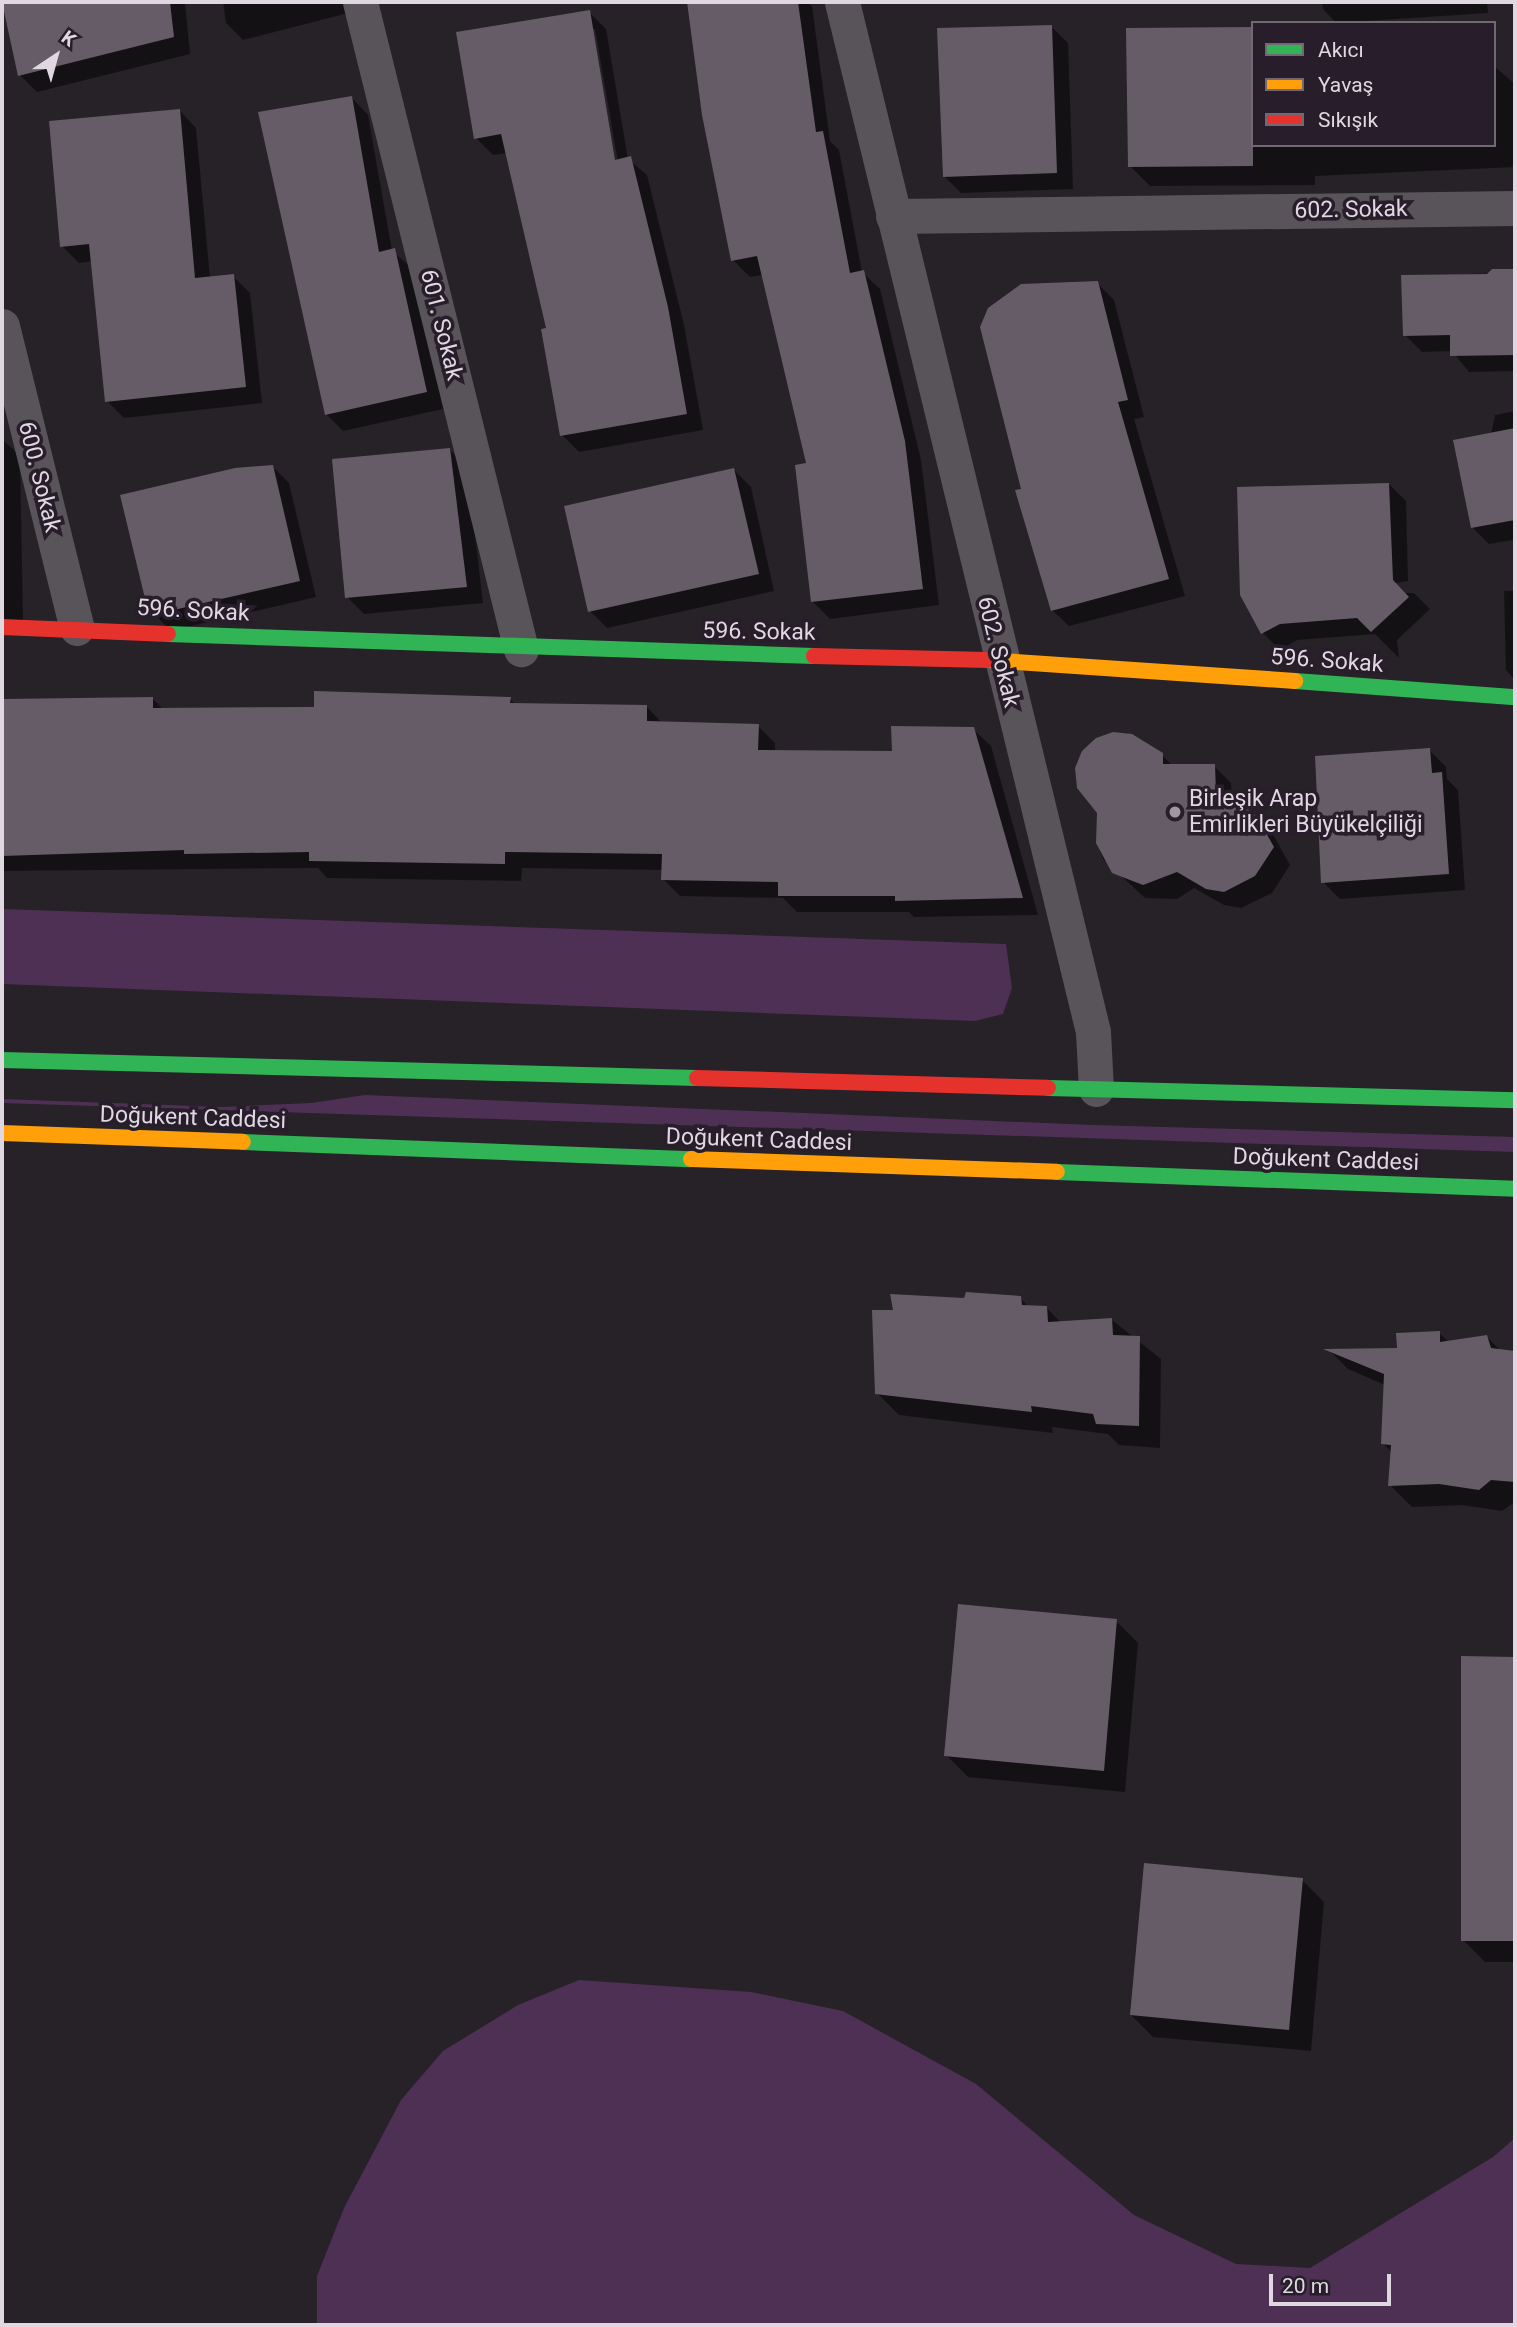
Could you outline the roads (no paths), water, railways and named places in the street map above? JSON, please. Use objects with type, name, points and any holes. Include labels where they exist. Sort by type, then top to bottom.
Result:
[{"type":"main road","name":"596. Sokak","points":[[2,627],[77,628],[521,649],[1000,660],[1515,697]]},
{"type":"main road","points":[[2,1060],[1515,1100]]},
{"type":"main road","name":"Doğukent Caddesi","points":[[2,1133],[1515,1189]]},
{"type":"street","name":"601. Sokak","points":[[360,2],[521,649]]},
{"type":"street","name":"602. Sokak","points":[[842,2],[1000,660],[1093,1032],[1096,1089]]},
{"type":"street","name":"602. Sokak","points":[[893,216],[1515,208]]},
{"type":"street","name":"600. Sokak","points":[[2,326],[77,628]]},
{"type":"place","name":"Birleşik Arap Emirlikleri Büyükelçiliği","points":[[1175,812]]}]
